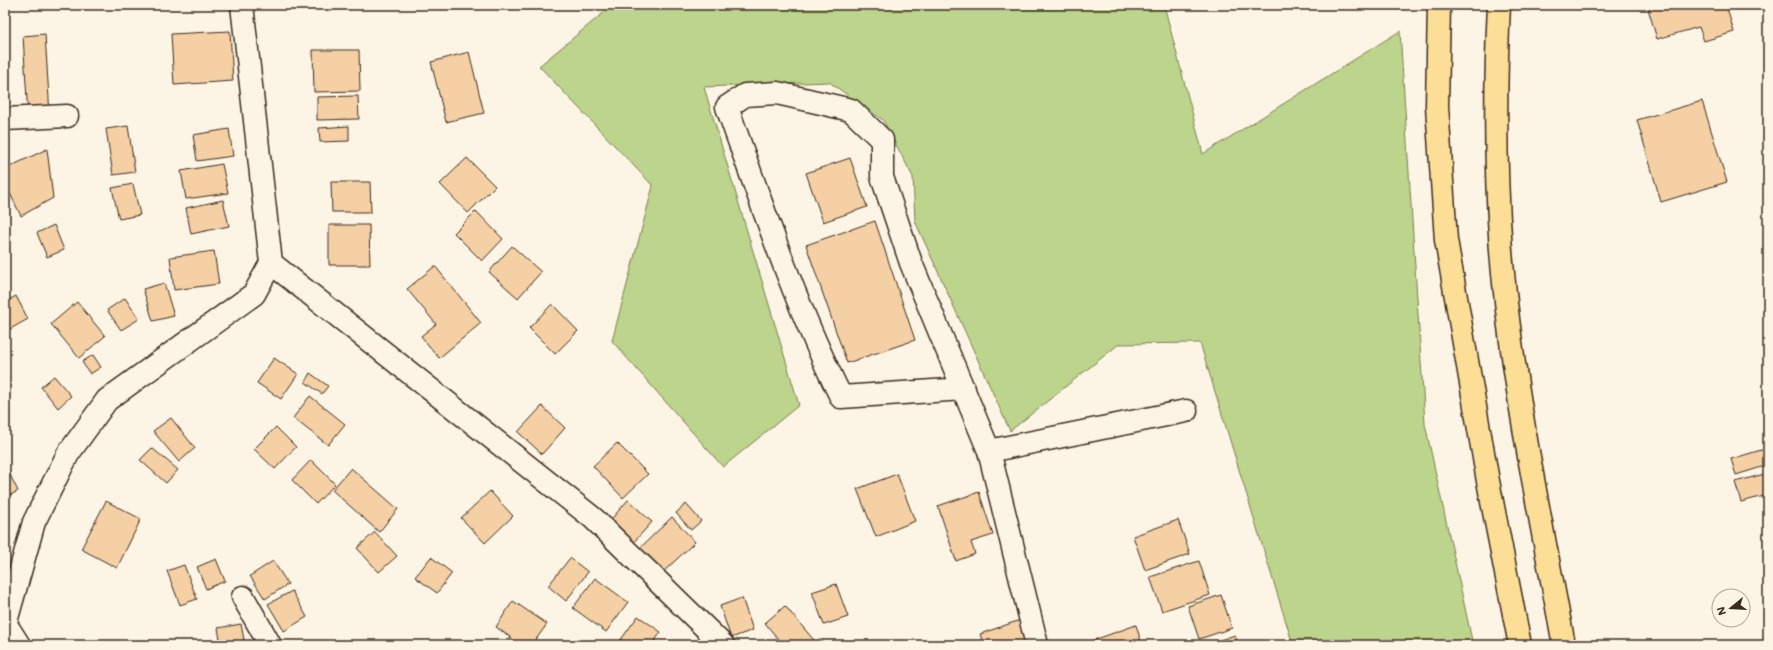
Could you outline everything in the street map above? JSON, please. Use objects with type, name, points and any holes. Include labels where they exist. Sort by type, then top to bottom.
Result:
[{"type":"main road","points":[[1439,5],[1438,106],[1446,240],[1488,481],[1520,645]]},
{"type":"main road","points":[[1499,5],[1497,55],[1497,157],[1501,251],[1513,359],[1564,645]]},
{"type":"street","points":[[19,645],[5,624],[34,522],[68,454],[107,400],[254,294],[270,263],[242,5]]},
{"type":"street","points":[[964,389],[841,397],[817,348],[758,196],[727,107],[745,95],[777,93],[851,110],[882,140],[882,177],[911,263],[964,389],[989,451],[1037,645]]},
{"type":"street","points":[[5,119],[67,116]]},
{"type":"street","points":[[270,263],[593,518],[723,645]]},
{"type":"street","points":[[989,451],[1186,411]]},
{"type":"street","points":[[243,597],[270,645]]},
{"type":"green space","points":[[613,5],[1164,5],[1203,154],[1400,31],[1425,424],[1473,645],[1293,645],[1200,343],[1119,344],[1010,431],[915,221],[913,177],[883,120],[829,82],[704,87],[799,405],[723,467],[612,341],[653,186],[539,66]]},
{"type":"building","points":[[1647,5],[1726,5],[1734,32],[1704,41],[1699,27],[1657,39]]},
{"type":"building","points":[[230,31],[233,81],[174,85],[171,34]]},
{"type":"building","points":[[45,34],[50,115],[28,116],[23,36]]},
{"type":"building","points":[[313,50],[359,50],[360,91],[314,92]]},
{"type":"building","points":[[469,52],[484,113],[446,122],[431,62]]},
{"type":"building","points":[[358,96],[359,119],[317,120],[317,97]]},
{"type":"building","points":[[1702,101],[1727,182],[1661,202],[1637,120]]},
{"type":"building","points":[[128,126],[135,172],[113,175],[106,129]]},
{"type":"building","points":[[349,126],[349,141],[320,142],[319,128]]},
{"type":"building","points":[[229,129],[233,156],[197,161],[193,135]]},
{"type":"building","points":[[47,149],[53,198],[21,216],[5,183],[5,169]]},
{"type":"building","points":[[467,158],[495,186],[468,213],[440,184]]},
{"type":"building","points":[[850,158],[867,207],[823,222],[806,173]]},
{"type":"building","points":[[222,164],[228,193],[186,199],[181,171]]},
{"type":"building","points":[[331,182],[370,182],[371,212],[332,212]]},
{"type":"building","points":[[133,184],[140,215],[119,219],[112,188]]},
{"type":"building","points":[[223,200],[229,226],[191,234],[186,208]]},
{"type":"building","points":[[476,211],[503,239],[482,261],[454,233]]},
{"type":"building","points":[[875,221],[915,340],[847,363],[806,245]]},
{"type":"building","points":[[54,225],[64,250],[47,257],[37,233]]},
{"type":"building","points":[[329,225],[369,225],[370,265],[329,265]]},
{"type":"building","points":[[512,246],[541,272],[518,298],[489,272]]},
{"type":"building","points":[[214,251],[219,284],[174,290],[170,257]]},
{"type":"building","points":[[435,266],[481,323],[439,358],[421,336],[436,324],[407,289]]},
{"type":"building","points":[[164,283],[174,316],[153,321],[143,289]]},
{"type":"building","points":[[16,296],[28,319],[5,332],[5,302]]},
{"type":"building","points":[[125,298],[139,319],[121,330],[107,310]]},
{"type":"building","points":[[77,302],[105,336],[79,358],[51,324]]},
{"type":"building","points":[[552,304],[578,331],[555,354],[529,328]]},
{"type":"building","points":[[93,355],[101,367],[90,374],[82,362]]},
{"type":"building","points":[[274,358],[298,374],[281,399],[257,383]]},
{"type":"building","points":[[310,373],[328,386],[322,394],[305,382]]},
{"type":"building","points":[[54,376],[71,396],[58,408],[41,387]]},
{"type":"building","points":[[310,396],[345,424],[328,445],[293,418]]},
{"type":"building","points":[[542,406],[565,428],[542,454],[518,432]]},
{"type":"building","points":[[171,418],[195,448],[179,462],[153,431]]},
{"type":"building","points":[[276,427],[296,447],[275,469],[254,449]]},
{"type":"building","points":[[617,443],[648,474],[623,498],[593,466]]},
{"type":"building","points":[[152,448],[178,470],[166,483],[140,460]]},
{"type":"building","points":[[1768,448],[1768,465],[1736,475],[1731,459]]},
{"type":"building","points":[[311,460],[335,484],[316,504],[292,480]]},
{"type":"building","points":[[5,465],[18,491],[5,498]]},
{"type":"building","points":[[351,468],[398,509],[379,532],[332,490]]},
{"type":"building","points":[[1768,473],[1768,495],[1741,502],[1735,482]]},
{"type":"building","points":[[897,474],[915,521],[876,537],[857,489]]},
{"type":"building","points":[[490,491],[513,516],[485,543],[461,518]]},
{"type":"building","points":[[979,492],[993,535],[971,542],[975,554],[956,561],[938,506]]},
{"type":"building","points":[[628,500],[652,522],[630,546],[607,524]]},
{"type":"building","points":[[106,501],[141,519],[117,568],[81,549]]},
{"type":"building","points":[[686,504],[701,521],[691,530],[676,513]]},
{"type":"building","points":[[672,517],[695,542],[661,574],[638,550]]},
{"type":"building","points":[[1178,520],[1190,554],[1145,570],[1133,536]]},
{"type":"building","points":[[375,532],[397,556],[379,572],[357,548]]},
{"type":"building","points":[[431,557],[452,573],[437,593],[415,577]]},
{"type":"building","points":[[570,558],[588,572],[566,601],[548,586]]},
{"type":"building","points":[[216,559],[225,581],[206,589],[197,567]]},
{"type":"building","points":[[273,561],[288,584],[265,599],[250,576]]},
{"type":"building","points":[[1199,561],[1210,595],[1162,611],[1150,577]]},
{"type":"building","points":[[184,565],[197,599],[180,605],[167,571]]},
{"type":"building","points":[[595,578],[628,602],[606,632],[573,608]]},
{"type":"building","points":[[836,584],[848,617],[824,625],[812,592]]},
{"type":"building","points":[[292,591],[307,617],[284,631],[268,604]]},
{"type":"building","points":[[1221,595],[1232,628],[1199,639],[1188,606]]},
{"type":"building","points":[[742,598],[753,630],[731,638],[720,606]]},
{"type":"building","points":[[513,601],[547,624],[532,645],[521,645],[496,627]]},
{"type":"building","points":[[785,606],[818,645],[783,645],[765,623]]},
{"type":"building","points":[[638,616],[661,632],[652,645],[617,645]]},
{"type":"building","points":[[1026,618],[1035,645],[984,645],[980,634]]},
{"type":"building","points":[[241,624],[245,645],[221,645],[218,628]]},
{"type":"building","points":[[1136,625],[1142,645],[1080,645]]},
{"type":"building","points":[[1235,635],[1238,645],[1219,645],[1217,641]]}]
